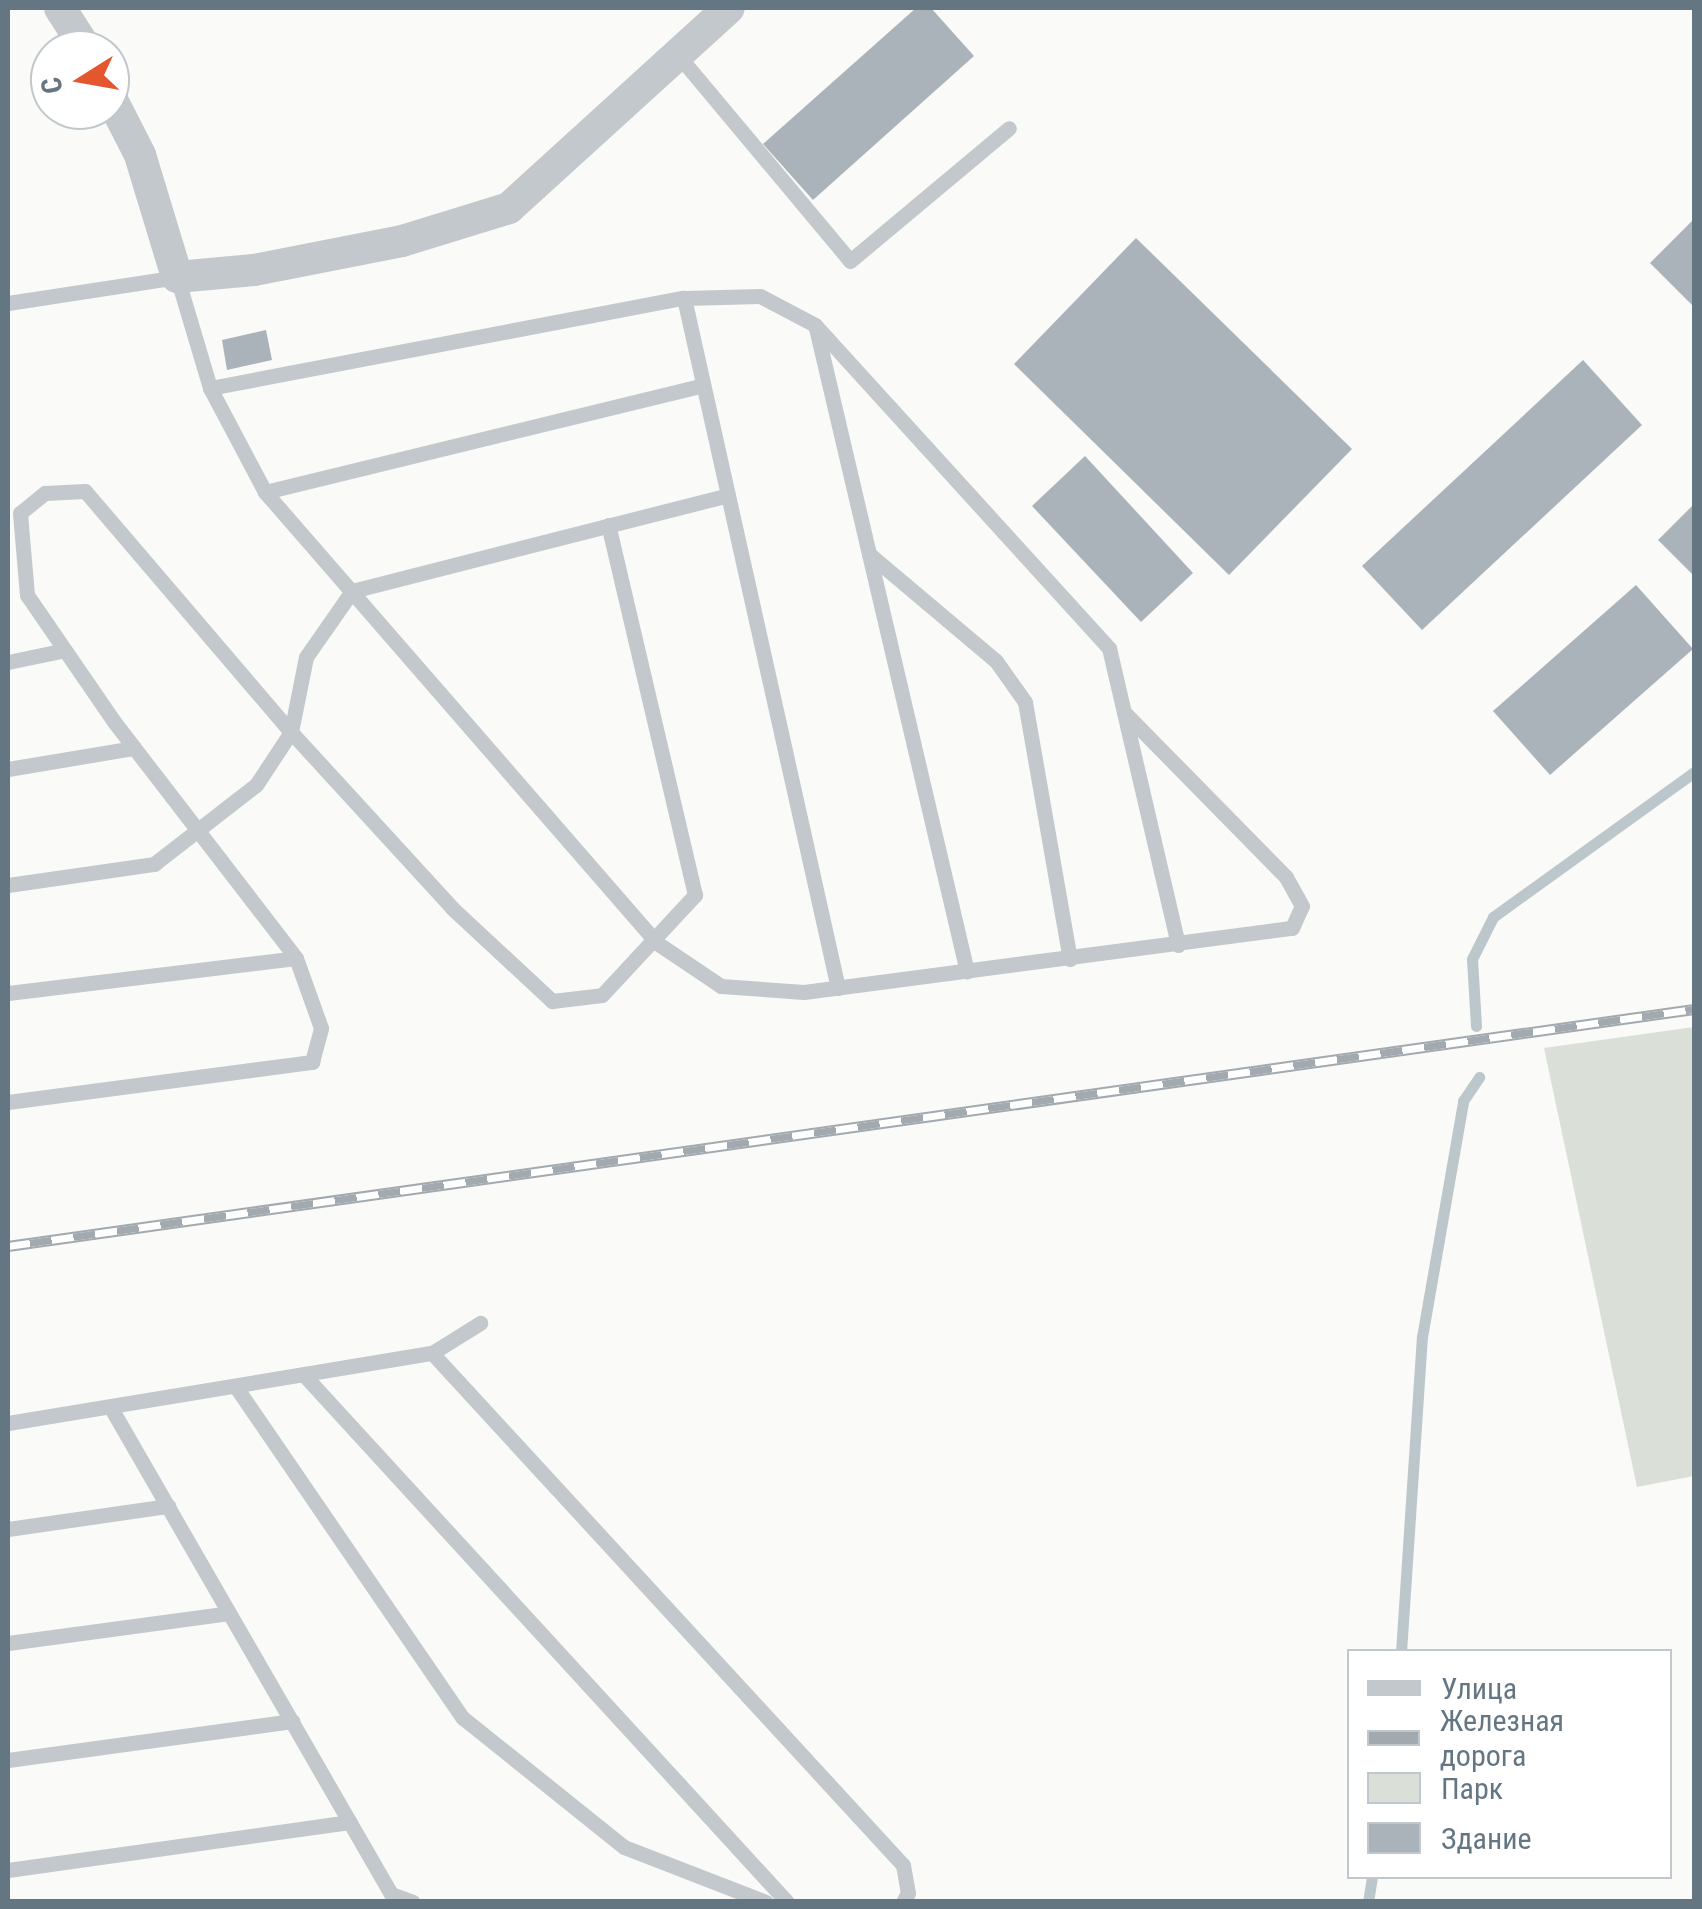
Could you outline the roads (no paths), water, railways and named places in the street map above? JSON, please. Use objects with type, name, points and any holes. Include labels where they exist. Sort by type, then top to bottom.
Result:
[{"type":"street","points":[[60,8],[74,30]]},
{"type":"street","points":[[127,130],[140,155],[177,277],[402,242],[509,208],[730,8]]},
{"type":"lane","points":[[678,55],[850,261],[1009,128]]},
{"type":"lane","points":[[8,303],[177,277],[210,388],[265,492],[657,943],[721,986],[804,992],[1292,928],[1302,906],[1286,877],[1124,712]]},
{"type":"lane","points":[[210,388],[684,298],[760,296],[815,324],[1109,648],[1178,945]]},
{"type":"lane","points":[[684,298],[838,988]]},
{"type":"lane","points":[[815,324],[967,972]]},
{"type":"lane","points":[[265,492],[703,385]]},
{"type":"lane","points":[[8,1102],[312,1062],[322,1028],[296,958],[134,748],[28,595],[15,542],[20,512],[46,493],[85,491],[291,732],[452,908],[552,1002],[602,995],[657,943],[695,896],[608,525]]},
{"type":"lane","points":[[8,885],[154,864],[256,784],[291,732],[306,657],[352,591],[728,495]]},
{"type":"lane","points":[[868,554],[996,661],[1026,702],[1070,959]]},
{"type":"lane","points":[[8,662],[65,650]]},
{"type":"lane","points":[[8,769],[134,748]]},
{"type":"lane","points":[[8,993],[296,958]]},
{"type":"lane","points":[[8,1423],[432,1353],[480,1322]]},
{"type":"lane","points":[[432,1353],[903,1864],[908,1893],[903,1902]]},
{"type":"lane","points":[[304,1376],[787,1902]]},
{"type":"lane","points":[[236,1387],[463,1718],[624,1846],[766,1902]]},
{"type":"lane","points":[[111,1408],[350,1822],[387,1898],[413,1902]]},
{"type":"lane","points":[[8,1528],[168,1506]]},
{"type":"lane","points":[[8,1644],[229,1613]]},
{"type":"lane","points":[[8,1760],[292,1721]]},
{"type":"lane","points":[[8,1870],[350,1822]]},
{"type":"waterway","points":[[1476,1026],[1472,959],[1493,917],[1694,772]]},
{"type":"waterway","points":[[1401,1649],[1422,1337],[1463,1101],[1479,1077]]},
{"type":"waterway","points":[[1368,1902],[1372,1879]]},
{"type":"railway","points":[[8,1246],[1694,1009]]}]
